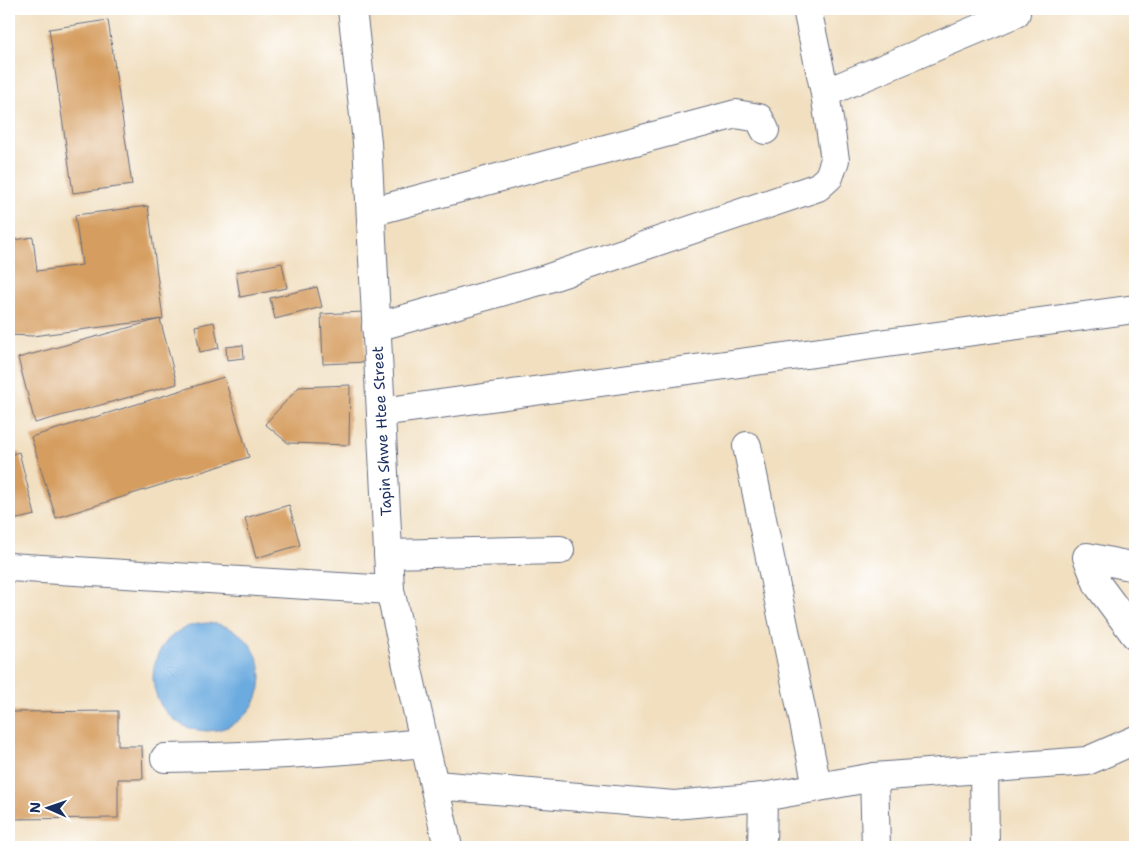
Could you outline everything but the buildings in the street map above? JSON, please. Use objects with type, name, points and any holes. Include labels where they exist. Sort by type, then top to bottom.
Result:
[{"type":"street","name":"Tapin Shwe Htee Street","points":[[352,9],[367,142],[390,590],[423,743],[436,786],[448,847]]},
{"type":"street","points":[[376,327],[543,280],[818,187],[828,177],[835,160],[825,92],[807,9]]},
{"type":"street","points":[[825,92],[1016,14]]},
{"type":"street","points":[[370,212],[736,114],[759,118],[765,130]]},
{"type":"street","points":[[381,412],[1135,309]]},
{"type":"street","points":[[747,446],[817,786]]},
{"type":"street","points":[[388,554],[560,550]]},
{"type":"street","points":[[1135,566],[1087,558],[1098,585],[1135,635]]},
{"type":"street","points":[[9,568],[390,590]]},
{"type":"street","points":[[436,786],[674,804],[763,797],[874,777],[1087,761],[1135,740]]},
{"type":"street","points":[[165,758],[248,757],[337,752],[423,743]]},
{"type":"street","points":[[984,770],[985,847]]},
{"type":"street","points":[[874,777],[876,847]]},
{"type":"street","points":[[762,847],[763,797]]},
{"type":"water","points":[[207,623],[228,627],[246,638],[257,656],[261,677],[257,698],[246,716],[228,727],[207,731],[186,727],[168,716],[157,698],[153,677],[157,656],[168,638],[186,627]]}]
